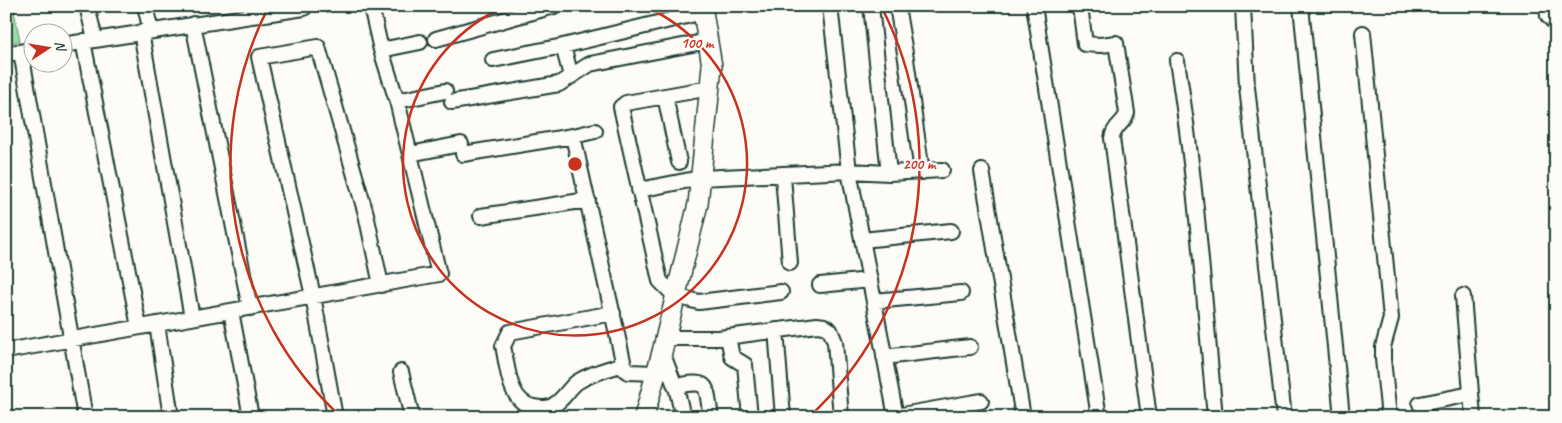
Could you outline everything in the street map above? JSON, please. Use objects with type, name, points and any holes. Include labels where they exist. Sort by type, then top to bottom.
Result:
[{"type":"main road","points":[[644,417],[664,345],[698,204],[712,66],[703,9]]},
{"type":"street","points":[[87,6],[89,40],[139,328]]},
{"type":"street","points":[[145,6],[146,31],[192,318]]},
{"type":"street","points":[[72,43],[304,8],[304,6]]},
{"type":"street","points":[[6,351],[439,274],[397,101],[381,50],[372,6]]},
{"type":"street","points":[[436,39],[554,6]]},
{"type":"street","points":[[830,6],[849,171],[896,416],[981,401]]},
{"type":"street","points":[[871,6],[889,173]]},
{"type":"street","points":[[897,6],[922,172]]},
{"type":"street","points":[[1034,6],[1100,417]]},
{"type":"street","points":[[1080,6],[1085,44],[1101,45],[1116,43],[1121,72],[1127,113],[1113,131],[1112,138],[1149,417]]},
{"type":"street","points":[[1243,6],[1247,87],[1284,417]]},
{"type":"street","points":[[1301,6],[1342,417]]},
{"type":"street","points":[[1547,6],[1548,16],[1556,24]]},
{"type":"street","points":[[493,60],[563,46],[703,9]]},
{"type":"street","points":[[194,24],[250,308]]},
{"type":"street","points":[[1363,33],[1391,318],[1383,347],[1389,417]]},
{"type":"street","points":[[397,101],[559,84],[590,64],[708,41]]},
{"type":"street","points":[[381,50],[420,42]]},
{"type":"street","points":[[563,46],[571,76]]},
{"type":"street","points":[[335,417],[314,296],[259,57],[318,47],[366,214],[381,285]]},
{"type":"street","points":[[6,54],[22,52]]},
{"type":"street","points":[[1177,61],[1196,201],[1215,417]]},
{"type":"street","points":[[30,72],[71,340],[85,417]]},
{"type":"street","points":[[710,88],[626,103],[621,107],[660,281],[675,296],[699,302],[781,292]]},
{"type":"street","points":[[665,96],[679,162]]},
{"type":"street","points":[[410,154],[573,136],[595,131]]},
{"type":"street","points":[[573,136],[625,370],[628,372],[656,373]]},
{"type":"street","points":[[639,190],[700,178],[783,176],[849,171],[889,173],[942,170]]},
{"type":"street","points":[[982,171],[1023,417]]},
{"type":"street","points":[[783,176],[790,263]]},
{"type":"street","points":[[481,216],[588,200]]},
{"type":"street","points":[[862,240],[950,231]]},
{"type":"street","points":[[820,285],[870,280]]},
{"type":"street","points":[[874,301],[960,293]]},
{"type":"street","points":[[1463,296],[1473,417]]},
{"type":"street","points":[[232,311],[251,417]]},
{"type":"street","points":[[613,313],[510,332],[503,346],[514,393],[520,401],[528,406],[540,408],[551,407],[576,383],[587,377],[624,364]]},
{"type":"street","points":[[157,324],[171,417]]},
{"type":"street","points":[[683,417],[664,345],[817,324],[830,330],[835,342],[842,417]]},
{"type":"street","points":[[776,330],[783,417]]},
{"type":"street","points":[[728,337],[732,357],[745,365],[750,417]]},
{"type":"street","points":[[884,357],[970,347]]},
{"type":"street","points":[[401,372],[412,417]]},
{"type":"street","points":[[675,386],[698,382],[704,384],[711,417]]},
{"type":"street","points":[[1420,404],[1471,394]]},
{"type":"green space","points":[[6,6],[13,6],[20,41],[6,44]]}]
